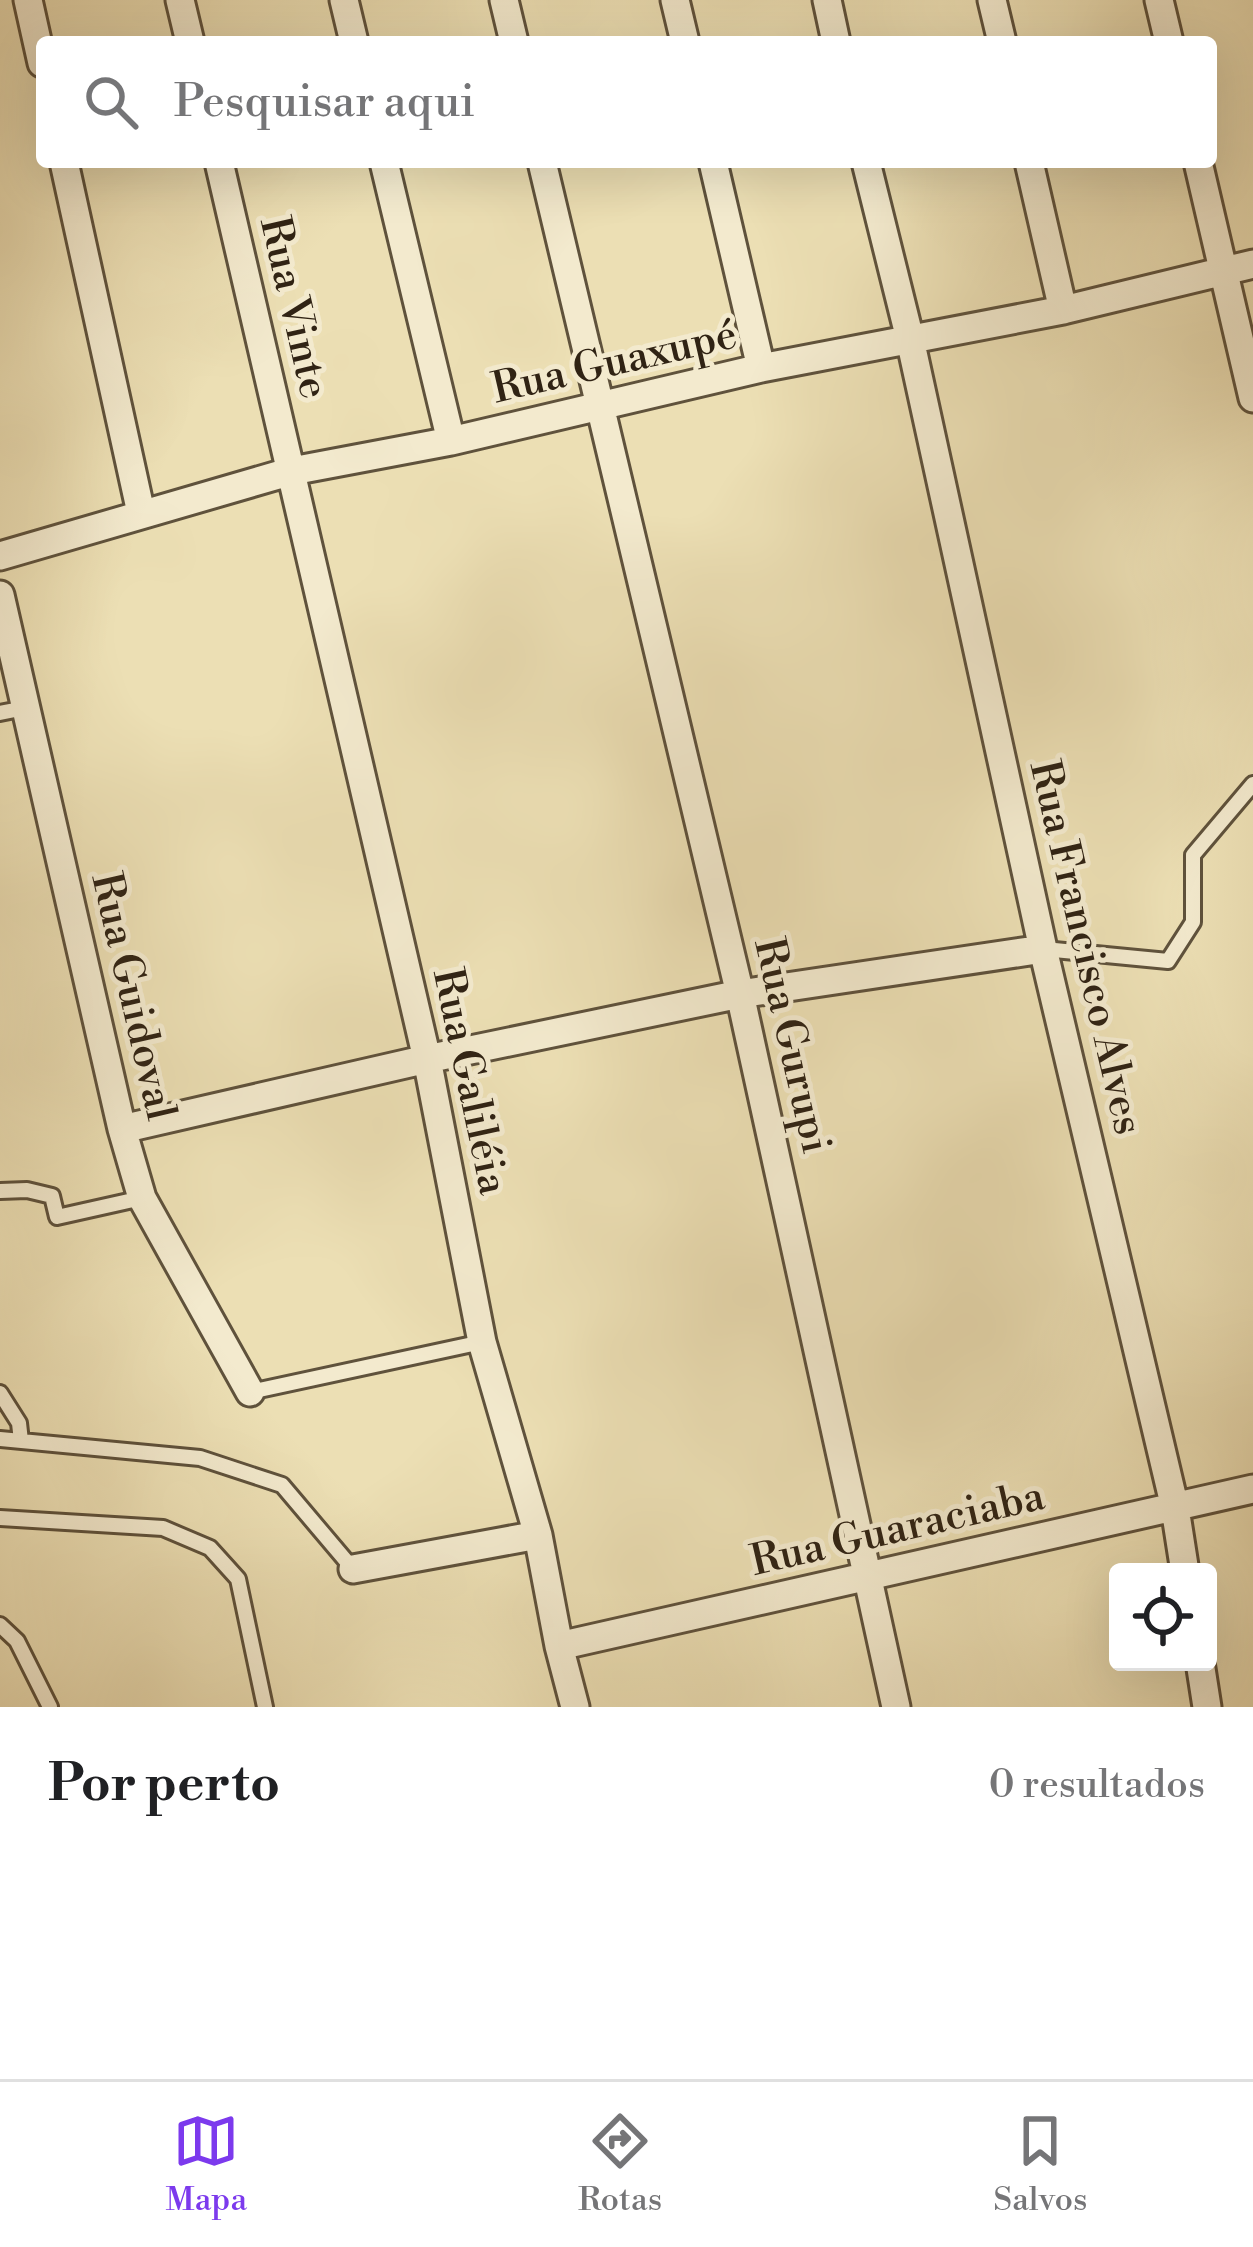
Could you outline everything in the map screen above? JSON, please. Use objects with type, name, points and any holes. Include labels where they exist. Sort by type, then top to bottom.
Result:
[{"type":"street","points":[[28,0],[36,36]]},
{"type":"street","points":[[180,0],[189,36]]},
{"type":"street","points":[[344,0],[353,36]]},
{"type":"street","points":[[504,0],[513,36]]},
{"type":"street","points":[[675,0],[684,36]]},
{"type":"street","points":[[827,0],[835,36]]},
{"type":"street","points":[[992,0],[1001,36]]},
{"type":"street","points":[[1159,0],[1168,36]]},
{"type":"street","points":[[65,168],[141,513]]},
{"type":"street","name":"Rua Vinte","points":[[220,168],[292,471]]},
{"type":"street","points":[[384,168],[451,442]]},
{"type":"street","name":"Rua Gurupi","points":[[543,168],[740,994],[896,1707]]},
{"type":"street","points":[[714,168],[761,368]]},
{"type":"street","name":"Rua Francisco Alves","points":[[867,168],[910,340],[1043,949],[1175,1508],[1184,1563]]},
{"type":"street","points":[[1030,168],[1063,310]]},
{"type":"street","points":[[1199,168],[1253,398]]},
{"type":"street","name":"Rua Guaxupé","points":[[0,556],[292,471],[451,442],[761,368],[1063,310],[1253,264]]},
{"type":"street","name":"Rua Galiléia","points":[[292,471],[427,1059],[482,1342],[538,1535],[575,1707]]},
{"type":"street","name":"Rua Guidoval","points":[[0,596],[13,710],[142,1198],[250,1392]]},
{"type":"street","points":[[122,1129],[740,994],[1043,949]]},
{"type":"street","name":"Rua Guaraciaba","points":[[559,1646],[1253,1489]]},
{"type":"street","points":[[353,1570],[538,1535]]},
{"type":"street","points":[[1201,1671],[1207,1707]]},
{"type":"lane","points":[[1043,949],[1168,961],[1193,922],[1193,855],[1253,784]]},
{"type":"lane","points":[[0,1191],[52,1196],[58,1217],[142,1198]]},
{"type":"lane","points":[[250,1392],[482,1342]]},
{"type":"lane","points":[[0,1393],[20,1423],[21,1441]]},
{"type":"lane","points":[[0,1439],[200,1458],[282,1485],[353,1570]]},
{"type":"lane","points":[[0,1518],[163,1528],[210,1548],[238,1579],[265,1707]]},
{"type":"lane","points":[[0,1625],[17,1641],[50,1707]]}]
